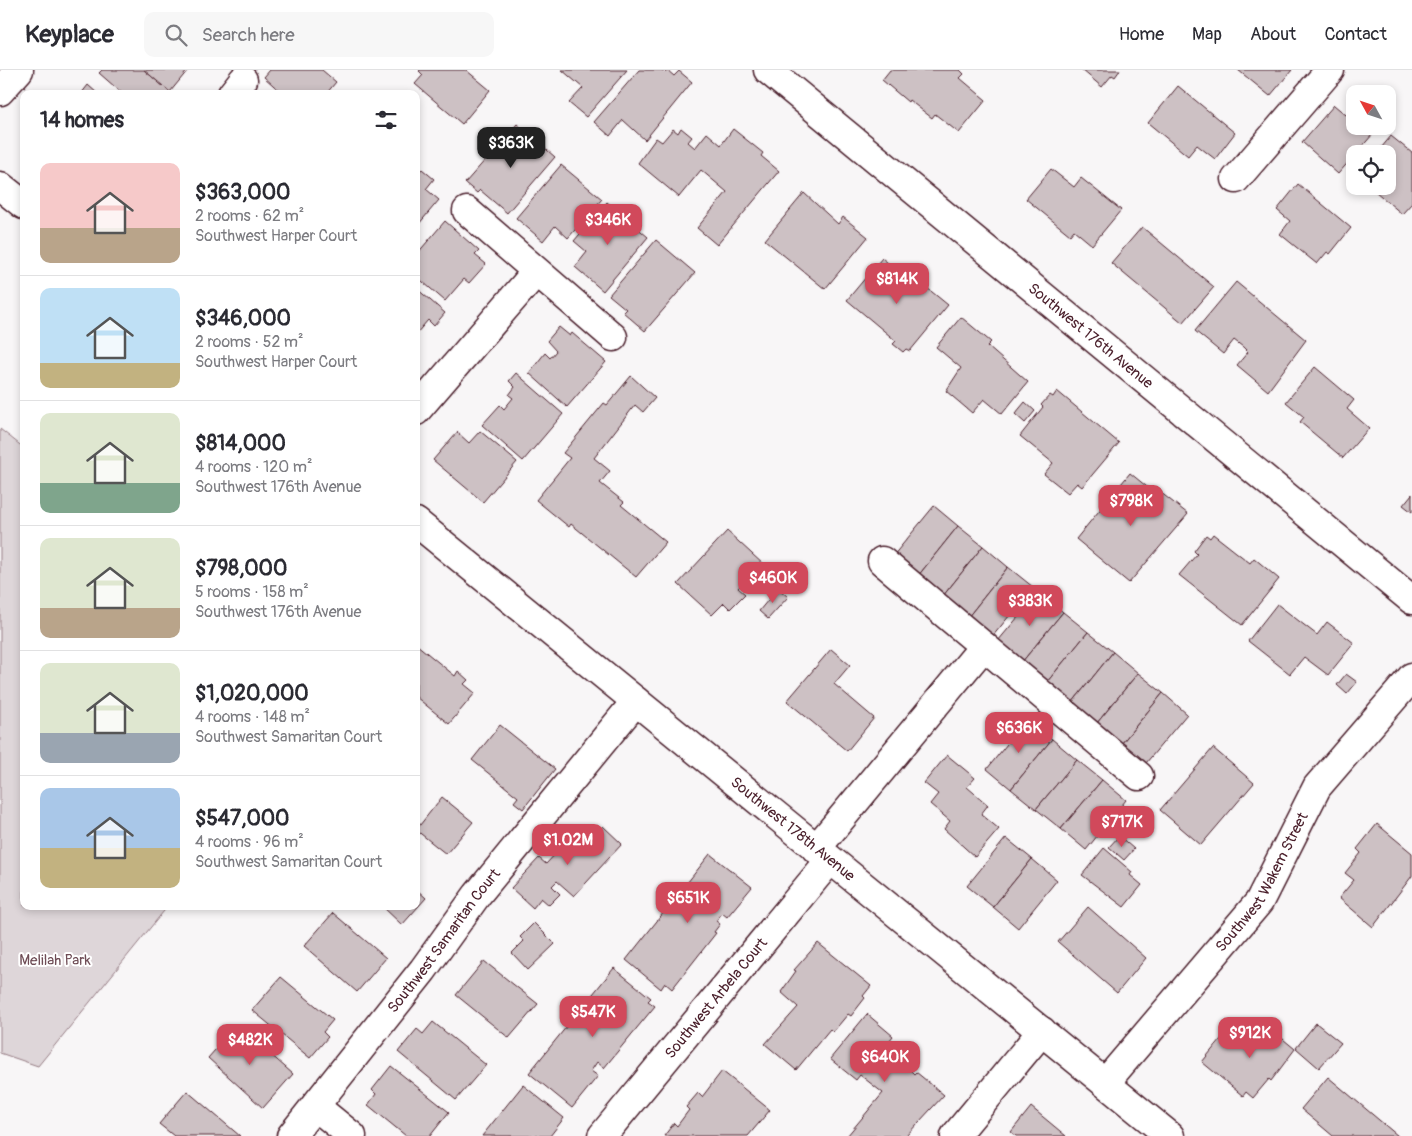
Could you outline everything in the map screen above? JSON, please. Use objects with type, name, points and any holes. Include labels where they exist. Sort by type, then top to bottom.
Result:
[{"type":"street","points":[[0,91],[19,70]]},
{"type":"street","name":"Southwest 176th Avenue","points":[[768,70],[1412,600]]},
{"type":"street","points":[[1236,179],[1330,70]]},
{"type":"street","points":[[0,186],[20,202]]},
{"type":"street","points":[[467,211],[613,336]]},
{"type":"street","points":[[420,406],[536,272]]},
{"type":"street","name":"Southwest 178th Avenue","points":[[420,525],[1170,1136]]},
{"type":"street","points":[[882,561],[1139,776]]},
{"type":"street","name":"Southwest Arbela Court","points":[[602,1136],[823,855],[984,646]]},
{"type":"street","name":"Southwest Wakem Street","points":[[1106,1083],[1259,902],[1317,787],[1412,677]]},
{"type":"street","name":"Southwest Samaritan Court","points":[[292,1136],[423,970],[477,895],[636,701]]},
{"type":"street","points":[[955,1136],[1042,1031]]},
{"type":"street","points":[[315,1106],[352,1136]]},
{"type":"green space","name":"Melilah Park","points":[[0,429],[20,445],[20,910],[165,910],[38,1066],[0,1053]]},
{"type":"building","points":[[102,70],[144,70],[168,90],[118,90],[99,73]]},
{"type":"building","points":[[144,70],[188,70],[172,90],[168,90]]},
{"type":"building","points":[[270,70],[322,70],[336,82],[329,90],[279,90],[264,77]]},
{"type":"building","points":[[420,70],[466,70],[490,90],[462,124],[415,84],[423,75]]},
{"type":"building","points":[[562,70],[627,70],[586,117],[569,103],[583,88]]},
{"type":"building","points":[[639,70],[662,70],[665,73],[667,70],[674,76],[679,71],[692,82],[645,140],[623,120],[610,136],[594,122]]},
{"type":"building","points":[[890,70],[960,70],[964,74],[960,78],[986,100],[959,133],[935,114],[932,118],[909,100],[908,102],[882,80]]},
{"type":"building","points":[[1082,70],[1120,70],[1115,77],[1112,75],[1102,87]]},
{"type":"building","points":[[1238,70],[1292,70],[1270,96]]},
{"type":"building","points":[[88,85],[94,90],[84,90]]},
{"type":"building","points":[[1178,86],[1235,133],[1215,159],[1197,145],[1188,156],[1148,123]]},
{"type":"building","points":[[1334,105],[1346,115],[1346,135],[1372,135],[1363,145],[1346,145],[1346,165],[1338,174],[1302,142]]},
{"type":"building","points":[[517,124],[555,157],[507,213],[480,190],[477,193],[465,183]]},
{"type":"building","points":[[681,128],[692,137],[688,142],[695,148],[707,133],[721,145],[733,129],[763,153],[761,156],[779,171],[717,245],[697,228],[727,192],[701,170],[679,197],[638,163],[656,138],[662,142],[673,129],[678,133]]},
{"type":"building","points":[[1391,136],[1412,153],[1412,203],[1402,214],[1380,195],[1396,195],[1396,145],[1384,145]]},
{"type":"building","points":[[561,165],[602,199],[568,238],[555,226],[543,241],[516,218]]},
{"type":"building","points":[[422,169],[434,179],[426,189],[439,200],[420,223],[420,171]]},
{"type":"building","points":[[1051,169],[1074,187],[1081,178],[1121,210],[1092,245],[1074,230],[1070,235],[1026,199]]},
{"type":"building","points":[[1298,184],[1351,228],[1330,254],[1327,252],[1317,264],[1280,234],[1290,221],[1277,210]]},
{"type":"building","points":[[804,193],[838,224],[843,217],[868,237],[825,289],[765,240]]},
{"type":"building","points":[[607,202],[648,237],[603,291],[575,267],[587,252],[574,241]]},
{"type":"building","points":[[445,221],[479,251],[475,255],[486,264],[469,283],[464,279],[445,301],[420,279],[420,250]]},
{"type":"building","points":[[1142,227],[1214,287],[1183,323],[1111,263]]},
{"type":"building","points":[[656,240],[695,273],[645,331],[623,312],[626,309],[609,295]]},
{"type":"building","points":[[882,258],[917,287],[921,283],[948,305],[910,351],[906,349],[903,352],[893,344],[896,341],[847,300]]},
{"type":"building","points":[[1236,282],[1306,340],[1268,391],[1237,365],[1248,352],[1243,347],[1234,340],[1223,354],[1195,331]]},
{"type":"building","points":[[420,291],[445,313],[434,326],[428,320],[420,329]]},
{"type":"building","points":[[961,317],[991,342],[987,346],[1028,382],[1002,414],[984,399],[972,413],[946,391],[961,368],[936,347]]},
{"type":"building","points":[[559,327],[570,336],[572,333],[606,362],[567,407],[529,373],[545,353],[550,358],[556,351],[547,341]]},
{"type":"building","points":[[1315,367],[1354,400],[1347,409],[1369,428],[1343,458],[1300,422],[1304,417],[1286,402]]},
{"type":"building","points":[[516,373],[563,414],[523,461],[482,425],[500,405],[504,409],[513,398],[509,395],[515,387],[509,381]]},
{"type":"building","points":[[631,376],[655,398],[643,412],[635,405],[594,458],[610,471],[600,483],[624,502],[621,505],[666,542],[636,577],[571,524],[569,527],[536,500],[570,458],[563,453],[604,403],[607,405]]},
{"type":"building","points":[[1057,391],[1119,443],[1082,487],[1077,483],[1068,493],[1044,474],[1053,463],[1020,436],[1043,407],[1041,405],[1050,395],[1053,397]]},
{"type":"building","points":[[1025,402],[1035,411],[1025,423],[1015,414]]},
{"type":"building","points":[[480,431],[517,462],[483,502],[433,460],[457,432],[469,443]]},
{"type":"building","points":[[1130,473],[1157,495],[1160,492],[1188,514],[1129,583],[1076,539]]},
{"type":"building","points":[[1412,494],[1412,512],[1403,505]]},
{"type":"building","points":[[934,506],[958,526],[918,576],[893,556]]},
{"type":"building","points":[[958,526],[983,546],[943,596],[918,576]]},
{"type":"building","points":[[727,531],[764,565],[748,584],[745,581],[738,588],[745,594],[730,609],[724,603],[712,615],[678,584]]},
{"type":"building","points":[[1213,534],[1250,563],[1254,558],[1279,579],[1242,625],[1179,575],[1197,554],[1194,551],[1206,535],[1210,538]]},
{"type":"building","points":[[983,546],[1008,567],[968,617],[943,596]]},
{"type":"building","points":[[1008,567],[1033,587],[992,637],[968,617]]},
{"type":"building","points":[[778,588],[788,597],[768,619],[759,611]]},
{"type":"building","points":[[1039,592],[1063,612],[1022,662],[998,641]]},
{"type":"building","points":[[1277,604],[1317,635],[1327,622],[1354,643],[1328,675],[1304,657],[1290,674],[1248,641]]},
{"type":"building","points":[[1063,612],[1088,632],[1047,682],[1022,662]]},
{"type":"building","points":[[1088,632],[1113,652],[1072,703],[1047,682]]},
{"type":"building","points":[[420,647],[455,676],[458,671],[468,680],[464,684],[475,693],[449,724],[420,700]]},
{"type":"building","points":[[831,649],[850,665],[834,684],[874,718],[847,751],[787,701]]},
{"type":"building","points":[[1113,652],[1138,673],[1097,723],[1072,703]]},
{"type":"building","points":[[1138,673],[1163,693],[1122,743],[1097,723]]},
{"type":"building","points":[[1346,674],[1357,682],[1347,694],[1337,685]]},
{"type":"building","points":[[1163,693],[1187,714],[1146,763],[1122,743]]},
{"type":"building","points":[[1027,719],[1052,739],[1011,789],[987,769]]},
{"type":"building","points":[[500,725],[555,769],[523,809],[514,802],[518,797],[472,760]]},
{"type":"building","points":[[1052,739],[1077,760],[1036,809],[1011,789]]},
{"type":"building","points":[[1213,748],[1254,783],[1201,845],[1160,810]]},
{"type":"building","points":[[947,755],[975,778],[967,787],[988,805],[981,814],[999,829],[975,857],[944,829],[950,821],[930,804],[938,794],[924,783]]},
{"type":"building","points":[[1077,760],[1102,780],[1061,829],[1036,809]]},
{"type":"building","points":[[1102,780],[1126,800],[1086,850],[1061,829]]},
{"type":"building","points":[[442,797],[473,822],[446,854],[420,833],[420,825]]},
{"type":"building","points":[[583,824],[595,835],[603,826],[622,844],[574,896],[557,881],[552,886],[560,894],[549,905],[541,898],[533,908],[511,888],[539,858],[546,864]]},
{"type":"building","points":[[1377,824],[1412,853],[1412,876],[1373,927],[1339,898],[1354,880],[1345,873],[1361,853],[1357,849]]},
{"type":"building","points":[[1119,836],[1134,849],[1124,860],[1109,847]]},
{"type":"building","points":[[1006,838],[1032,859],[993,907],[967,886]]},
{"type":"building","points":[[1104,848],[1132,872],[1130,875],[1142,885],[1124,907],[1082,875]]},
{"type":"building","points":[[710,854],[752,887],[727,917],[722,913],[716,921],[720,924],[714,932],[716,933],[672,989],[665,983],[661,989],[626,960]]},
{"type":"building","points":[[1032,859],[1057,880],[1018,928],[993,907]]},
{"type":"building","points":[[420,893],[426,898],[420,905]]},
{"type":"building","points":[[1088,907],[1146,958],[1117,993],[1058,942]]},
{"type":"building","points":[[386,910],[415,910],[402,925]]},
{"type":"building","points":[[333,913],[386,958],[357,992],[304,946]]},
{"type":"building","points":[[534,923],[555,944],[528,970],[512,953],[524,941],[520,937]]},
{"type":"building","points":[[818,943],[871,986],[863,996],[865,998],[851,1016],[848,1014],[833,1032],[830,1029],[796,1070],[765,1044],[798,1007],[781,992],[796,971],[794,970]]},
{"type":"building","points":[[484,961],[538,1004],[509,1038],[456,995]]},
{"type":"building","points":[[614,968],[651,998],[648,1001],[655,1006],[604,1068],[597,1062],[591,1071],[598,1076],[572,1108],[529,1073]]},
{"type":"building","points":[[281,977],[333,1020],[323,1032],[328,1037],[310,1058],[252,1010]]},
{"type":"building","points":[[867,1014],[893,1036],[885,1046],[908,1065],[907,1067],[914,1074],[916,1072],[944,1095],[906,1136],[847,1136],[883,1093],[860,1075],[856,1080],[830,1059]]},
{"type":"building","points":[[1260,1020],[1295,1049],[1271,1081],[1269,1079],[1253,1098],[1246,1092],[1243,1096],[1202,1062],[1226,1033],[1240,1044]]},
{"type":"building","points":[[433,1022],[486,1065],[456,1100],[398,1052],[417,1029],[423,1034]]},
{"type":"building","points":[[1316,1023],[1341,1043],[1319,1068],[1296,1048]]},
{"type":"building","points":[[237,1025],[293,1074],[263,1108],[208,1058]]},
{"type":"building","points":[[391,1066],[449,1112],[430,1136],[406,1136],[368,1105],[376,1094],[372,1090]]},
{"type":"building","points":[[722,1071],[770,1110],[748,1136],[664,1136],[674,1123],[677,1126],[689,1110],[686,1107],[698,1093],[702,1097]]},
{"type":"building","points":[[1328,1077],[1398,1136],[1333,1136],[1301,1109]]},
{"type":"building","points":[[523,1085],[564,1118],[550,1136],[482,1136]]},
{"type":"building","points":[[187,1091],[240,1136],[174,1136],[159,1124]]},
{"type":"building","points":[[1031,1107],[1066,1136],[1016,1136],[1011,1132]]}]
